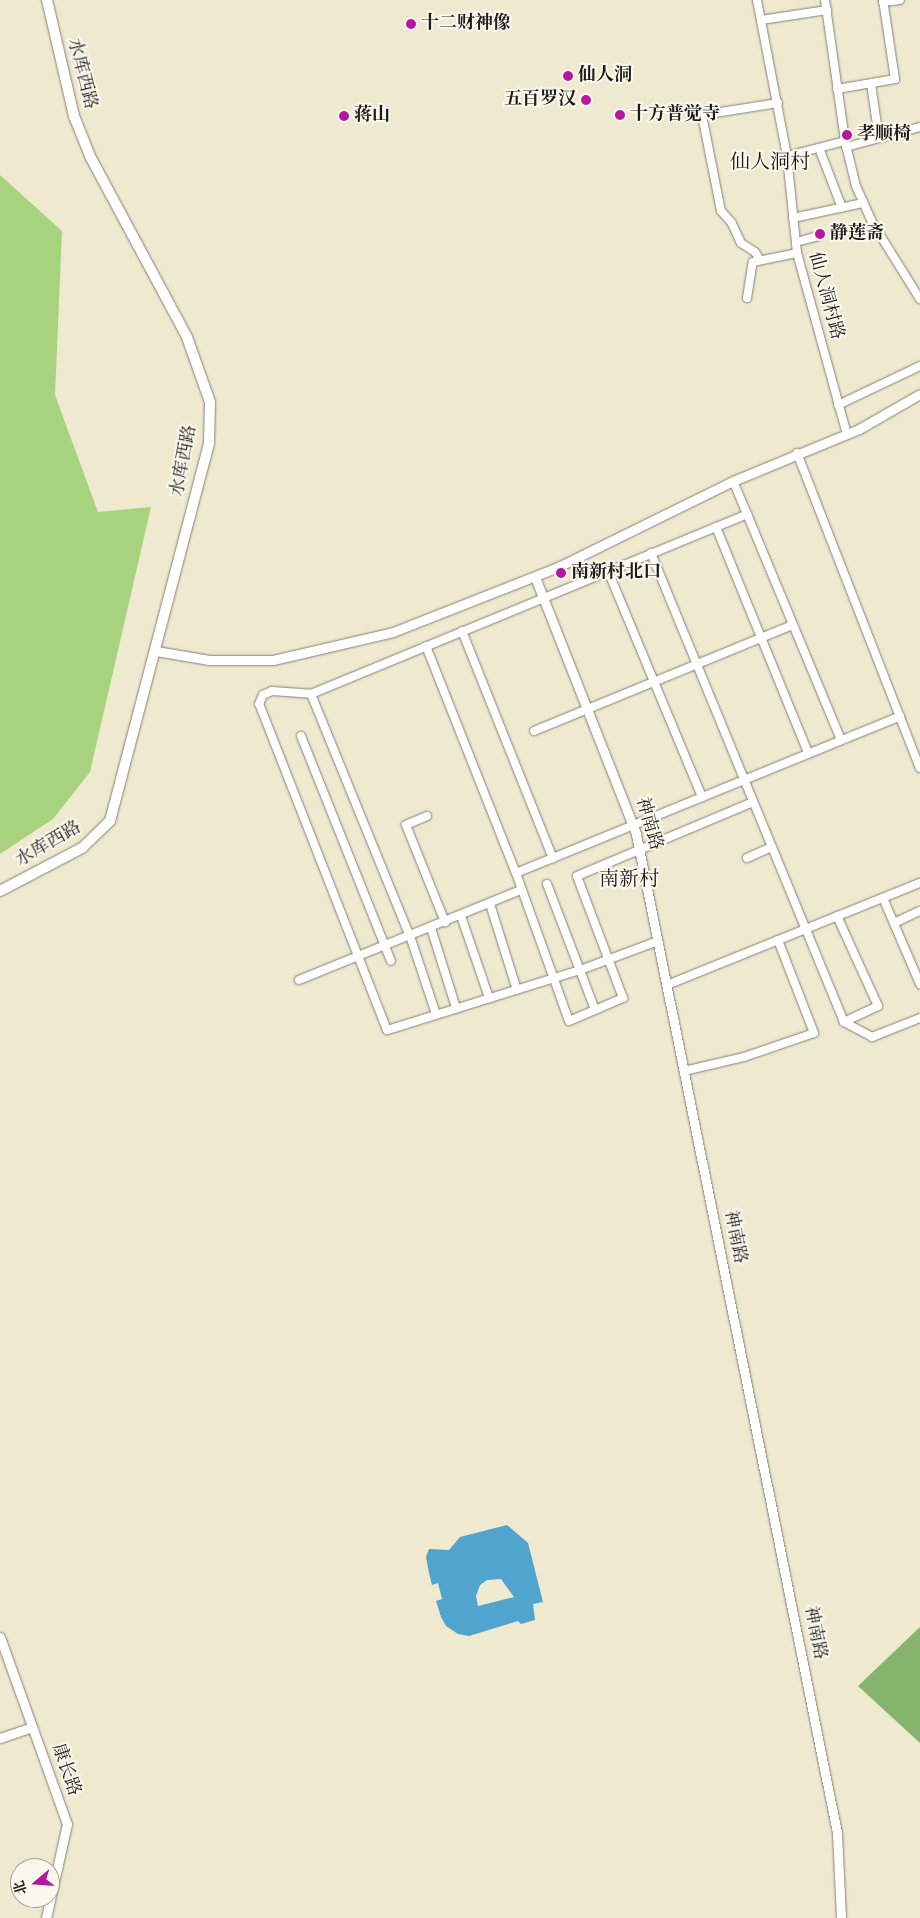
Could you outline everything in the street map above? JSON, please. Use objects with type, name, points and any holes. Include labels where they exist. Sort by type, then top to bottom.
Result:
[{"type":"main road","name":"水库西路","points":[[0,891],[82,848],[110,821],[209,443],[210,402],[187,337],[90,156],[74,116],[47,0]]},
{"type":"street","name":"仙人洞村路","points":[[757,0],[787,156],[797,253],[847,434]]},
{"type":"street","points":[[825,0],[846,144],[863,203],[885,248],[920,299]]},
{"type":"street","points":[[837,89],[895,79],[883,1],[900,0]]},
{"type":"street","points":[[761,20],[827,10]]},
{"type":"street","points":[[871,84],[879,138]]},
{"type":"street","points":[[760,260],[756,252],[741,243],[731,222],[720,211],[702,115],[778,102]]},
{"type":"street","points":[[787,156],[819,148],[879,138],[920,127]]},
{"type":"street","points":[[819,148],[842,208]]},
{"type":"street","points":[[793,218],[863,203]]},
{"type":"street","points":[[796,242],[818,236]]},
{"type":"street","points":[[747,298],[750,293],[750,268],[760,260],[797,253]]},
{"type":"street","points":[[838,405],[920,366]]},
{"type":"street","points":[[156,651],[209,660],[245,661],[309,654],[393,632],[535,577],[733,481],[847,434],[920,394]]},
{"type":"street","points":[[797,453],[920,768]]},
{"type":"street","points":[[733,481],[841,740]]},
{"type":"street","points":[[658,941],[553,979],[387,1030],[260,704],[263,696],[272,691],[311,694],[747,514]]},
{"type":"street","points":[[716,526],[808,753]]},
{"type":"street","points":[[651,553],[844,1022],[872,1037],[920,1018]]},
{"type":"street","points":[[608,571],[702,797]]},
{"type":"street","name":"神南路","points":[[535,577],[633,825],[639,849],[837,1833],[841,1918]]},
{"type":"street","points":[[534,731],[793,624]]},
{"type":"street","points":[[462,631],[553,858]]},
{"type":"street","points":[[426,646],[516,873],[569,1021],[623,998],[578,876],[752,802]]},
{"type":"street","points":[[311,694],[410,936],[436,1014]]},
{"type":"street","points":[[516,873],[900,716]]},
{"type":"street","points":[[300,736],[391,961]]},
{"type":"street","points":[[427,816],[406,825],[445,922]]},
{"type":"street","points":[[747,858],[772,847]]},
{"type":"street","points":[[667,985],[920,883]]},
{"type":"street","points":[[547,884],[595,1010]]},
{"type":"street","points":[[299,980],[461,916],[521,890]]},
{"type":"street","points":[[883,898],[920,984]]},
{"type":"street","points":[[490,904],[517,990]]},
{"type":"street","points":[[894,923],[920,911]]},
{"type":"street","points":[[461,916],[489,998]]},
{"type":"street","points":[[837,916],[878,1006],[844,1022]]},
{"type":"street","points":[[431,928],[456,1008]]},
{"type":"street","points":[[684,1070],[744,1057],[814,1033],[778,940]]},
{"type":"street","name":"康长路","points":[[0,1636],[67,1824],[46,1918]]},
{"type":"street","points":[[0,1738],[32,1727]]},
{"type":"green space","points":[[0,175],[62,231],[55,395],[98,512],[151,507],[90,772],[53,819],[0,854]]},
{"type":"green space","points":[[920,1627],[920,1743],[858,1686]]},
{"type":"water","points":[[507,1525],[528,1543],[543,1602],[533,1604],[535,1620],[521,1624],[518,1621],[469,1636],[458,1634],[446,1626],[436,1601],[442,1599],[438,1583],[432,1585],[426,1557],[429,1549],[449,1550],[460,1537]],"holes":[[[501,1579],[514,1597],[478,1606],[476,1596],[480,1585],[487,1580]]]},
{"type":"place","name":"十二财神像","points":[[411,24]]},
{"type":"place","name":"仙人洞","points":[[568,76]]},
{"type":"place","name":"五百罗汉","points":[[586,100]]},
{"type":"place","name":"十方普觉寺","points":[[620,115]]},
{"type":"place","name":"蒋山","points":[[344,116]]},
{"type":"place","name":"孝顺椅","points":[[847,135]]},
{"type":"place","name":"静莲斋","points":[[820,234]]},
{"type":"place","name":"南新村北口","points":[[561,573]]},
{"type":"district","name":"仙人洞村","points":[[770,163]]},
{"type":"district","name":"南新村","points":[[629,880]]}]
